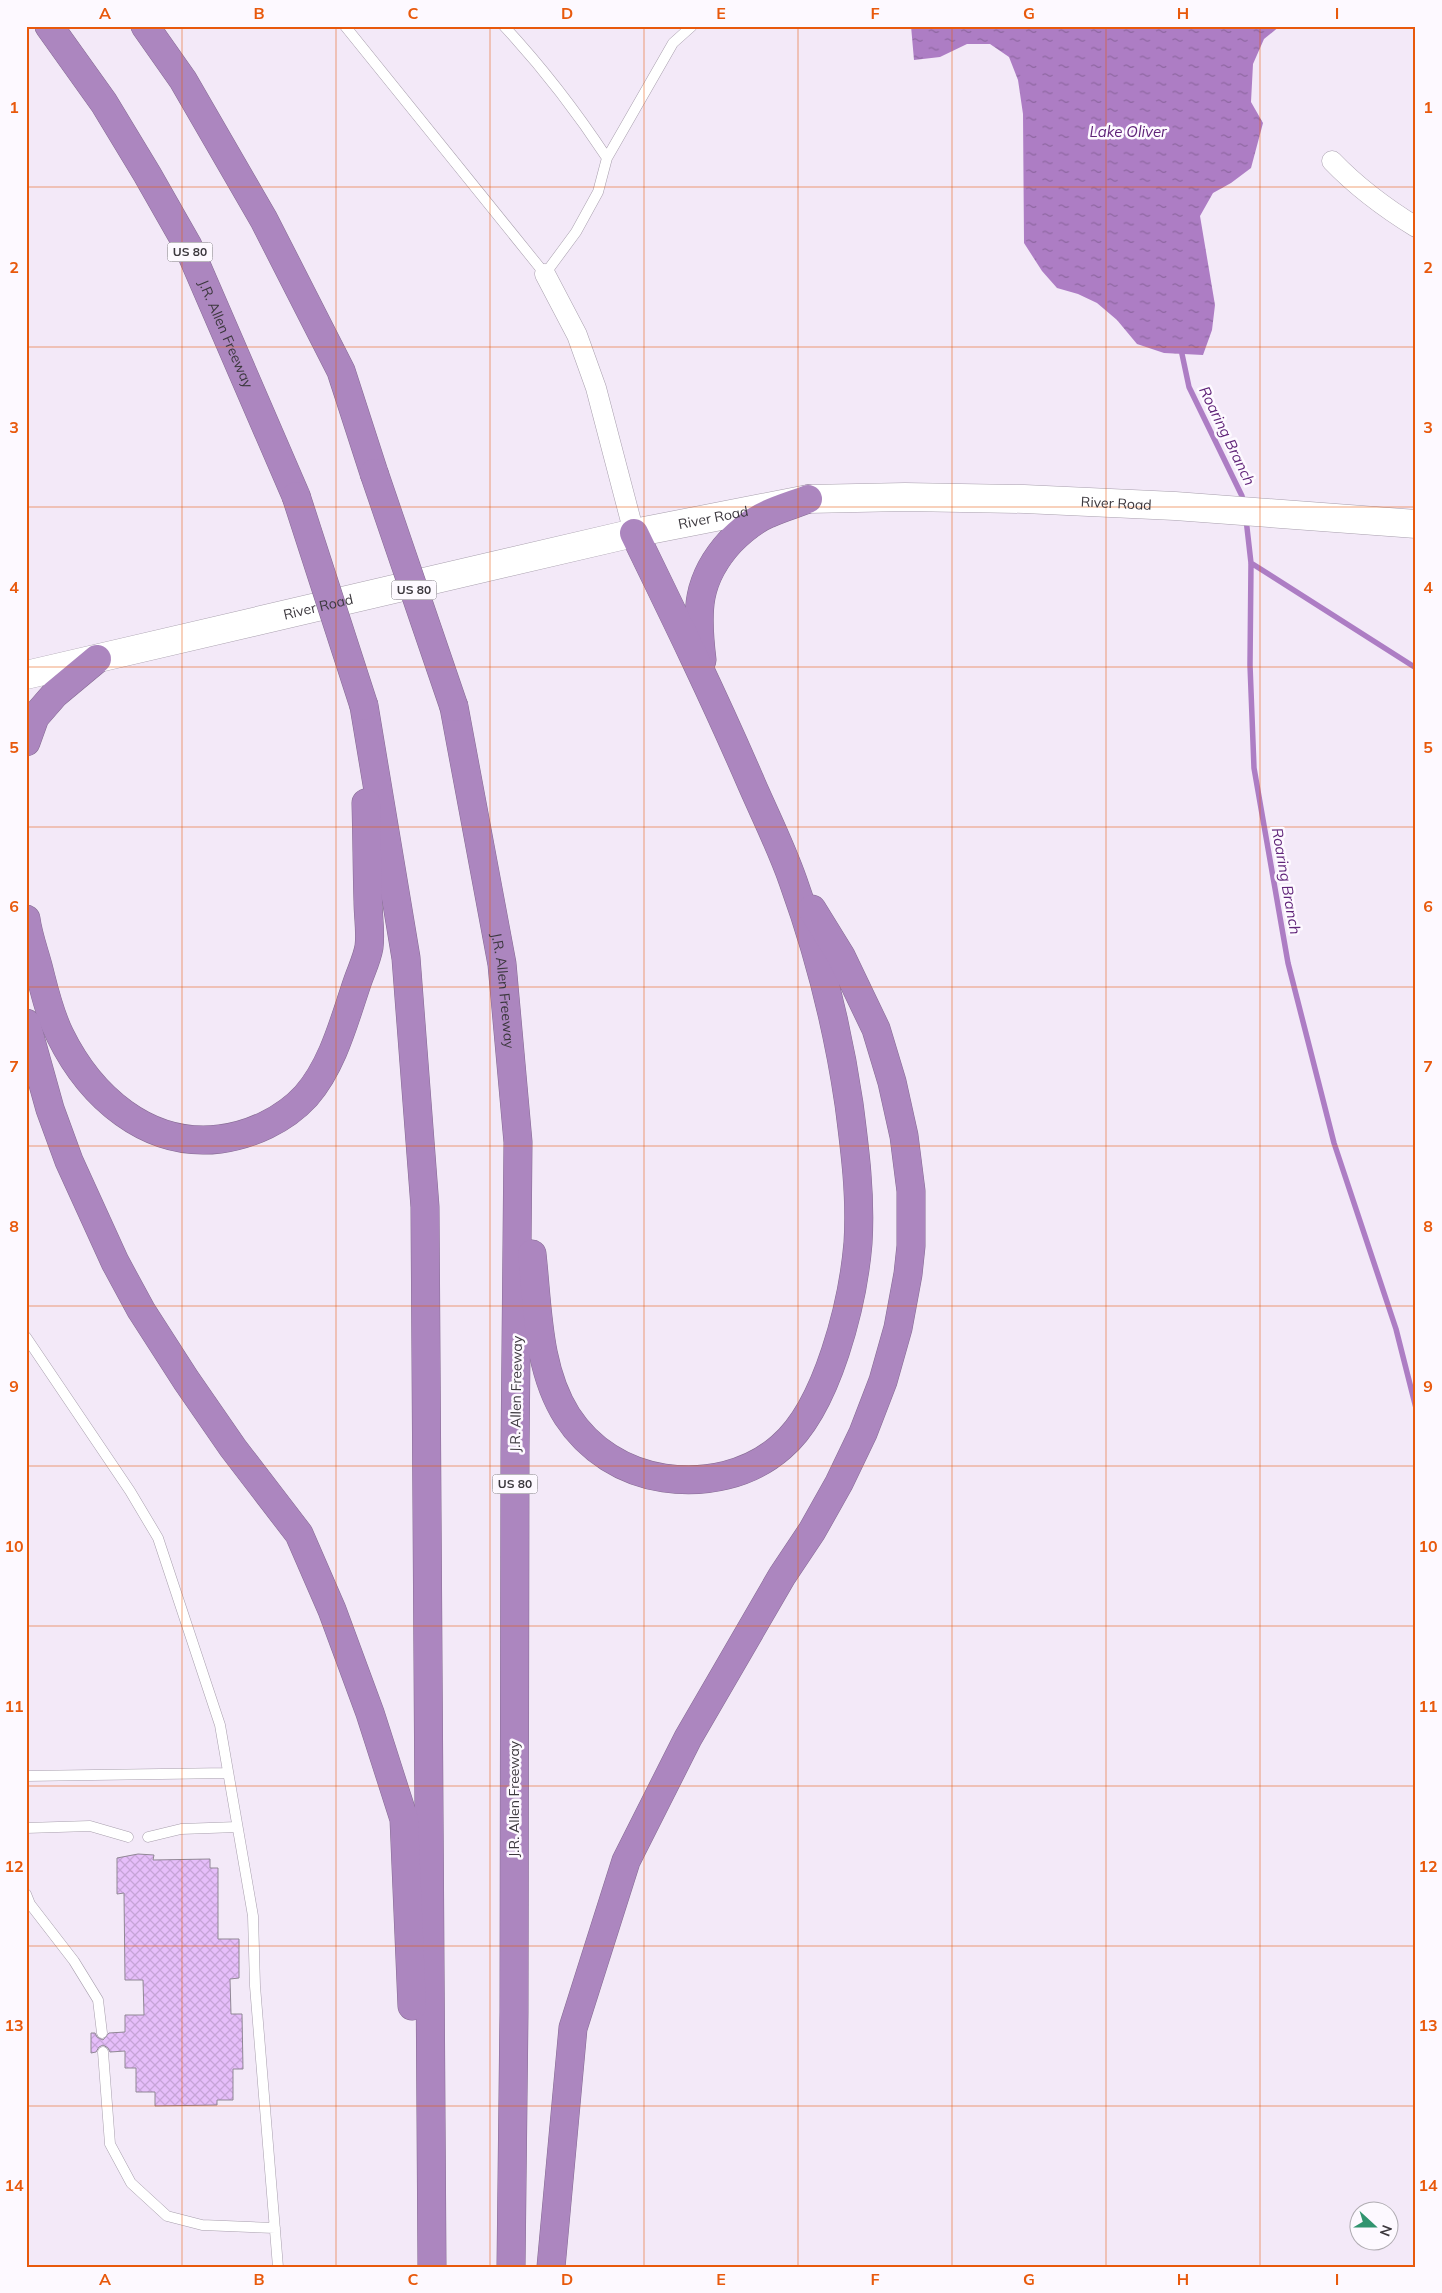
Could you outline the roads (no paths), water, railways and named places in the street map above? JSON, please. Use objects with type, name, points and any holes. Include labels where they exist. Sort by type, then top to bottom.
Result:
[{"type":"highway","name":"J.R. Allen Freeway","points":[[49,26],[104,103],[188,246],[296,496],[364,706]]},
{"type":"highway","name":"J.R. Allen Freeway","points":[[145,26],[183,80],[268,229],[340,370],[454,707],[502,964],[518,1142],[511,2267]]},
{"type":"highway","points":[[704,676],[699,636],[700,601],[705,579],[716,558],[744,528],[768,514],[808,499]]},
{"type":"highway","points":[[518,1142],[544,1362],[566,1414],[582,1436],[603,1454],[626,1467],[652,1476],[680,1480],[708,1480],[735,1473],[760,1463],[782,1446],[801,1426],[826,1376],[836,1351],[850,1298],[855,1270],[859,1215],[855,1151],[845,1078],[828,997],[793,880],[704,676],[634,533]]},
{"type":"highway","points":[[26,742],[35,718],[55,694],[97,658]]},
{"type":"highway","points":[[26,919],[49,1008],[63,1042],[88,1080],[128,1118],[153,1131],[179,1138],[207,1141],[234,1137],[260,1128],[284,1114],[305,1096],[333,1052],[369,947],[364,706]]},
{"type":"highway","name":"US 80","points":[[364,706],[406,958],[425,1207],[432,2267]]},
{"type":"highway","points":[[551,2267],[573,2028],[626,1861],[688,1738],[782,1576],[812,1531],[840,1483],[863,1433],[883,1381],[898,1328],[908,1274],[911,1246],[911,1191],[904,1136],[892,1082],[876,1029],[841,956],[793,880]]},
{"type":"highway","points":[[26,934],[27,924]]},
{"type":"highway","points":[[26,1022],[50,1109],[68,1161],[115,1262],[142,1310],[186,1380],[233,1448],[299,1534],[332,1610],[373,1722],[404,1819],[424,2267]]},
{"type":"main road","name":"River Road","points":[[26,675],[634,533],[808,499],[915,497],[1175,506],[1416,524]]},
{"type":"street","points":[[1332,161],[1349,179],[1390,212],[1416,227]]},
{"type":"street","points":[[545,274],[577,335],[596,388],[634,533]]},
{"type":"lane","points":[[345,26],[545,274],[576,232],[585,216],[598,192],[607,158],[673,43],[692,26]]},
{"type":"lane","points":[[504,26],[538,63],[574,108],[607,158]]},
{"type":"lane","points":[[26,1337],[130,1491],[158,1538],[220,1725],[253,1916],[256,1986],[278,2267]]},
{"type":"lane","points":[[26,1776],[228,1773]]},
{"type":"lane","points":[[26,1828],[90,1826],[128,1836]]},
{"type":"lane","points":[[148,1837],[181,1829],[237,1827]]},
{"type":"lane","points":[[26,1894],[30,1904],[74,1961],[98,2000],[102,2033]]},
{"type":"lane","points":[[103,2052],[110,2144],[131,2183],[167,2216],[202,2225],[275,2228]]},
{"type":"water","name":"Lake Oliver","points":[[911,26],[1280,26],[1264,39],[1253,64],[1251,102],[1263,123],[1251,168],[1231,183],[1213,193],[1200,216],[1215,305],[1212,330],[1203,355],[1164,353],[1137,344],[1117,320],[1097,303],[1078,294],[1057,288],[1042,271],[1024,243],[1023,114],[1018,80],[1009,57],[990,44],[967,44],[940,57],[914,60]]},
{"type":"waterway","name":"Roaring Branch","points":[[1182,354],[1189,387],[1242,496],[1244,505]]},
{"type":"waterway","name":"Roaring Branch","points":[[1246,519],[1251,563],[1250,665],[1254,768],[1288,963],[1334,1143],[1396,1329],[1416,1408]]},
{"type":"waterway","points":[[1251,563],[1416,668]]}]
